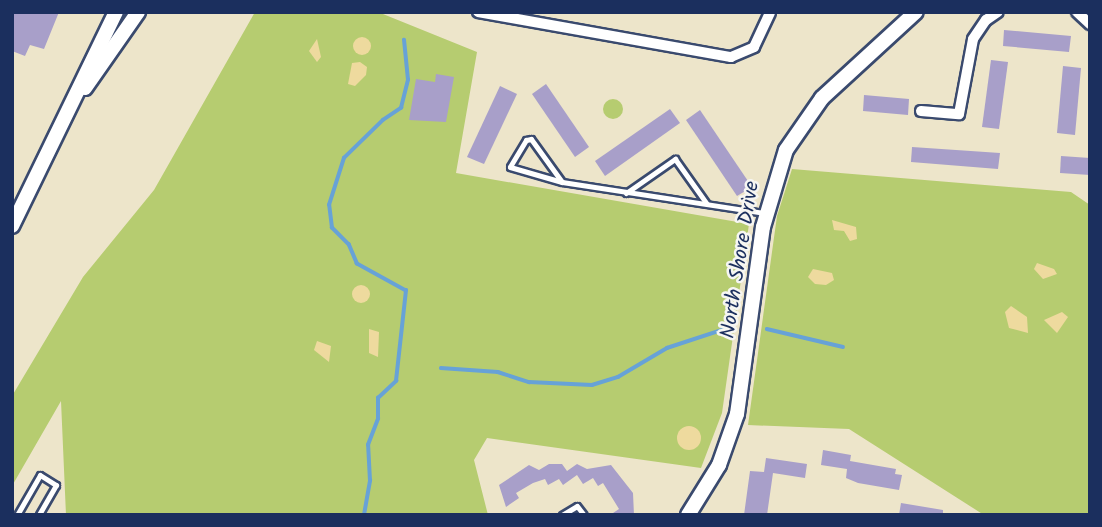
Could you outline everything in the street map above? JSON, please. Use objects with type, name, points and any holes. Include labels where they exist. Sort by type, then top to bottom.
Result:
[{"type":"street","points":[[12,226],[76,100],[89,63],[116,12]]},
{"type":"street","points":[[76,100],[138,12]]},
{"type":"street","points":[[478,12],[720,57],[737,56],[754,47],[770,12]]},
{"type":"street","name":"North Shore Drive","points":[[688,515],[719,465],[737,414],[766,214],[786,150],[811,110],[916,12]]},
{"type":"street","points":[[921,111],[959,114],[973,39],[986,20],[999,12]]},
{"type":"street","points":[[1077,12],[1090,24]]},
{"type":"lane","points":[[562,182],[531,139],[526,140],[510,167],[562,182],[766,214]]},
{"type":"lane","points":[[626,193],[675,159],[708,205]]},
{"type":"lane","points":[[17,515],[40,475],[56,485],[39,515]]},
{"type":"lane","points":[[562,515],[578,506],[584,515]]},
{"type":"green space","points":[[255,12],[378,12],[477,52],[456,173],[749,224],[722,413],[701,468],[487,438],[474,460],[488,515],[66,515],[61,401],[12,486],[12,396],[83,277],[154,190]]},
{"type":"green space","points":[[613,99],[620,102],[623,109],[620,116],[613,119],[606,116],[603,109],[606,102]]},
{"type":"green space","points":[[792,169],[1071,192],[1090,205],[1090,515],[984,515],[849,429],[748,425],[777,216]]},
{"type":"sand","points":[[358,37],[366,37],[371,46],[369,53],[358,55],[353,50],[353,42]]},
{"type":"sand","points":[[317,39],[321,57],[317,62],[309,51]]},
{"type":"sand","points":[[360,62],[367,67],[366,75],[355,86],[348,84],[352,63]]},
{"type":"sand","points":[[832,220],[856,227],[857,239],[850,241],[844,231],[834,230]]},
{"type":"sand","points":[[1037,263],[1054,269],[1057,274],[1043,279],[1034,269]]},
{"type":"sand","points":[[813,269],[832,273],[834,280],[826,285],[815,284],[808,277]]},
{"type":"sand","points":[[361,285],[367,288],[370,294],[367,300],[361,303],[355,300],[352,294],[355,288]]},
{"type":"sand","points":[[1011,306],[1027,317],[1028,333],[1009,328],[1005,312]]},
{"type":"sand","points":[[1062,312],[1068,317],[1057,333],[1044,320]]},
{"type":"sand","points":[[369,329],[379,332],[378,357],[369,353]]},
{"type":"sand","points":[[317,341],[331,346],[329,362],[314,350]]},
{"type":"sand","points":[[689,426],[698,429],[701,438],[698,447],[689,450],[680,447],[677,438],[680,429]]},
{"type":"building","points":[[12,12],[59,12],[44,49],[30,45],[25,56],[12,51]]},
{"type":"building","points":[[1004,30],[1071,36],[1069,52],[1003,46]]},
{"type":"building","points":[[991,60],[1008,62],[999,129],[982,127]]},
{"type":"building","points":[[1063,66],[1081,68],[1075,135],[1057,133]]},
{"type":"building","points":[[436,74],[454,77],[446,122],[409,120],[416,79],[435,82]]},
{"type":"building","points":[[546,84],[589,147],[575,157],[532,94]]},
{"type":"building","points":[[500,86],[517,94],[484,164],[467,157]]},
{"type":"building","points":[[864,95],[909,99],[908,115],[863,111]]},
{"type":"building","points":[[670,109],[680,123],[605,176],[595,161]]},
{"type":"building","points":[[700,110],[752,187],[737,196],[686,120]]},
{"type":"building","points":[[912,147],[1000,153],[998,169],[911,162]]},
{"type":"building","points":[[1061,156],[1090,158],[1090,175],[1060,173]]},
{"type":"building","points":[[823,450],[851,455],[850,461],[896,469],[895,474],[902,475],[899,490],[858,483],[846,478],[847,469],[821,465]]},
{"type":"building","points":[[766,458],[807,464],[805,478],[773,473],[767,515],[744,515],[750,471],[764,472]]},
{"type":"building","points":[[549,464],[562,464],[567,471],[577,464],[587,469],[611,465],[633,493],[634,515],[610,515],[619,509],[603,483],[598,486],[593,478],[583,484],[577,475],[563,485],[559,479],[548,485],[545,479],[533,483],[516,493],[519,498],[506,507],[499,485],[529,465],[539,470]]},
{"type":"building","points":[[901,503],[943,510],[943,515],[899,515]]},
{"type":"waterway","points":[[364,515],[370,481],[368,445],[378,419],[378,398],[396,381],[406,291],[357,264],[349,245],[332,228],[329,205],[344,158],[383,120],[401,108],[408,80],[404,40]]},
{"type":"waterway","points":[[441,368],[498,372],[529,382],[592,385],[618,377],[667,348],[728,328]]},
{"type":"waterway","points":[[767,329],[843,347]]}]
